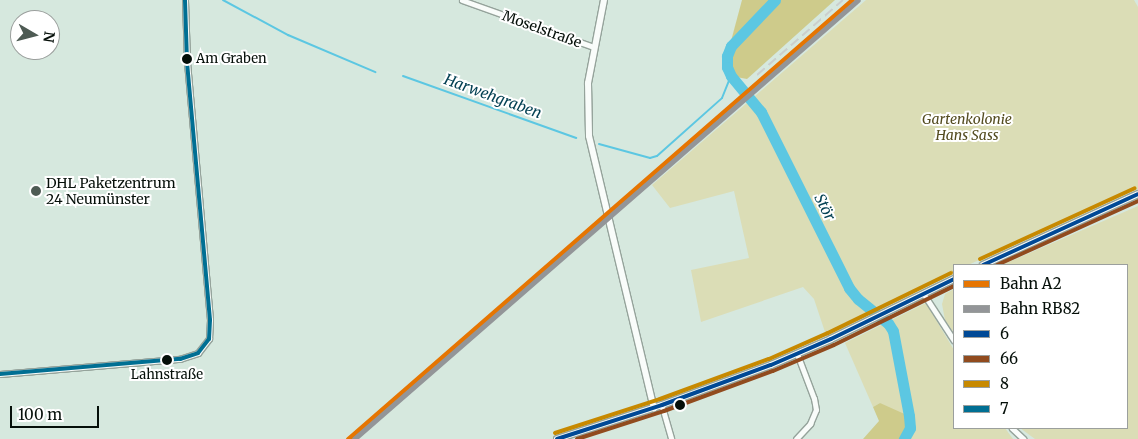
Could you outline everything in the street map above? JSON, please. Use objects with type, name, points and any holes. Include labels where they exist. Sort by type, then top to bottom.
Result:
[{"type":"street","points":[[0,374],[180,359],[198,353],[209,339],[210,320],[187,61],[185,0]]},
{"type":"street","name":"Moselstraße","points":[[462,0],[594,48]]},
{"type":"street","points":[[604,0],[594,48],[587,102],[592,156],[654,408]]},
{"type":"street","points":[[985,264],[1138,194]]},
{"type":"street","points":[[557,439],[654,408],[797,354],[953,280]]},
{"type":"street","points":[[924,294],[953,338]]},
{"type":"street","points":[[796,439],[810,424],[816,410],[814,399],[797,354]]},
{"type":"street","points":[[662,405],[669,439]]},
{"type":"street","points":[[1013,429],[1024,439]]},
{"type":"green space","name":"Gartenkolonie Hans Sass","points":[[866,0],[1134,0],[1138,7],[1138,189],[970,264],[953,264],[953,272],[825,332],[814,299],[803,287],[701,322],[691,270],[749,258],[734,191],[670,208],[652,185]]},
{"type":"green space","points":[[1138,206],[1138,439],[1035,439],[1021,429],[1128,429],[1128,264],[1004,264]]},
{"type":"green space","points":[[953,290],[953,332],[945,320],[942,304],[945,294]]},
{"type":"green space","points":[[926,303],[953,348],[953,429],[1006,429],[1013,439],[904,439],[907,437],[880,403],[873,407],[845,343]]},
{"type":"shaded area","points":[[742,0],[835,0],[747,79],[731,76],[727,67],[727,56]]},
{"type":"shaded area","points":[[880,403],[909,416],[910,428],[907,437],[904,439],[863,439],[879,421],[873,407]]},
{"type":"waterway","name":"Harwehgraben","points":[[223,0],[288,35],[375,72]]},
{"type":"waterway","name":"Stör","points":[[775,0],[731,46],[727,56],[727,67],[731,76],[761,112],[849,288],[858,299],[888,323],[893,331],[909,416],[910,428],[904,439]]},
{"type":"waterway","name":"Harwehgraben","points":[[403,76],[576,138]]},
{"type":"waterway","name":"Harwehgraben","points":[[599,144],[650,158],[657,156],[722,98],[731,76]]},
{"type":"railway","points":[[757,75],[843,0]]},
{"type":"rail line","name":"A2","points":[[348,439],[852,0]]},
{"type":"rail line","name":"RB82","points":[[354,439],[858,0]]},
{"type":"transit line","name":"7","points":[[0,374],[180,359],[198,353],[209,339],[210,320],[187,61],[185,0]]},
{"type":"transit line","name":"8","points":[[980,259],[1135,188]]},
{"type":"transit line","name":"6","points":[[985,264],[1138,194]]},
{"type":"transit line","name":"66","points":[[999,264],[1138,201]]},
{"type":"transit line","name":"8","points":[[555,433],[660,399],[769,359],[828,333],[951,273]]},
{"type":"transit line","name":"6","points":[[557,439],[662,405],[771,365],[831,339],[953,279]]},
{"type":"transit line","name":"66","points":[[577,439],[664,411],[773,371],[834,345],[953,286]]},
{"type":"place","name":"Am Graben","points":[[187,59]]},
{"type":"place","name":"DHL Paketzentrum 24 Neumünster","points":[[36,191]]},
{"type":"place","name":"Lahnstraße","points":[[167,360]]}]
